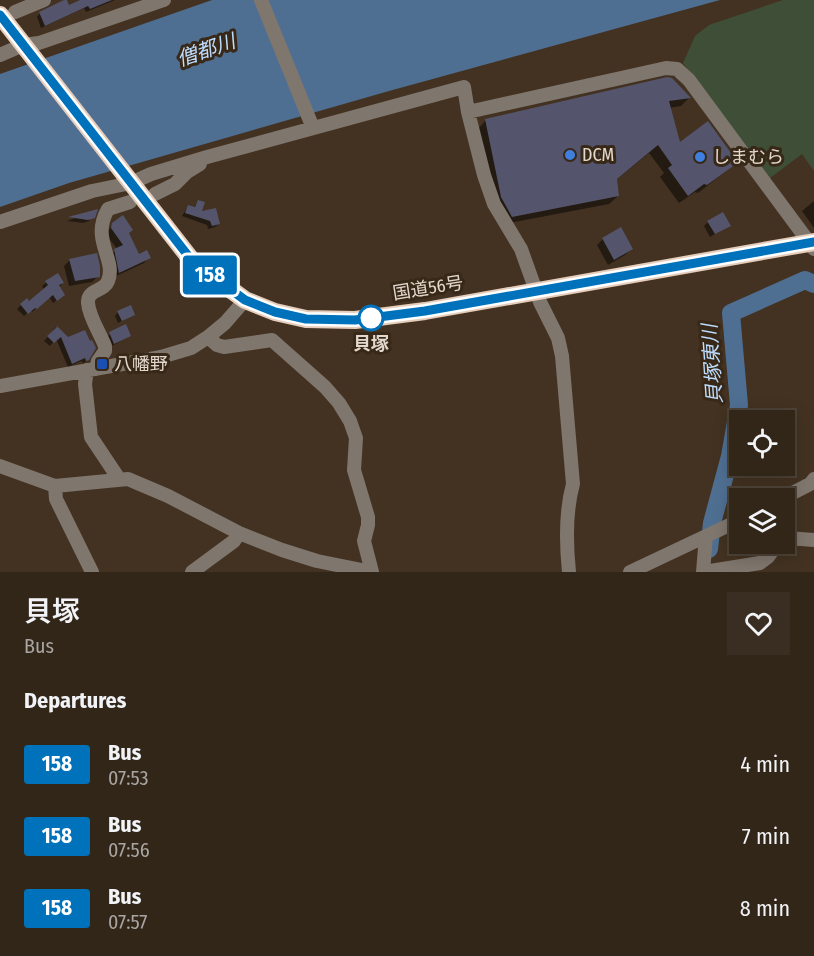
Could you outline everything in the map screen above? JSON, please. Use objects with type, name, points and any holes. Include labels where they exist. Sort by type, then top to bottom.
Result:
[{"type":"highway","name":"国道56号","points":[[8,13],[28,51],[193,262],[245,300],[275,312],[306,319],[355,320],[425,311],[812,244]]},
{"type":"street","points":[[8,13],[44,0]]},
{"type":"street","points":[[0,55],[28,51],[39,43],[164,0]]},
{"type":"street","points":[[261,0],[312,124]]},
{"type":"street","points":[[468,112],[666,68],[677,69],[689,80],[812,244]]},
{"type":"street","points":[[0,222],[92,191],[130,182],[312,124],[464,87],[484,175],[494,204],[521,249],[536,291],[558,338],[562,357],[573,484],[568,511],[569,572]]},
{"type":"street","points":[[155,194],[182,179],[187,171],[205,161],[207,157]]},
{"type":"street","points":[[119,479],[91,437],[85,384],[105,351],[105,346],[88,306],[88,298],[91,293],[105,286],[108,281],[109,272],[100,230],[102,220],[108,209],[130,202]]},
{"type":"street","points":[[0,397],[4,385],[161,357],[190,348],[225,323],[245,300]]},
{"type":"street","points":[[0,466],[55,486],[128,479],[239,533],[282,550],[317,561],[372,572],[364,541],[368,517],[354,470],[357,438],[339,403],[325,387],[272,340],[224,347],[217,345],[208,337]]},
{"type":"street","points":[[795,492],[810,484],[814,479]]},
{"type":"street","points":[[55,486],[56,499],[92,572]]},
{"type":"street","points":[[630,572],[729,525]]},
{"type":"street","points":[[192,572],[234,541],[239,533]]},
{"type":"street","points":[[706,536],[703,572],[760,563],[770,554]]},
{"type":"street","points":[[795,539],[814,540]]},
{"type":"green space","points":[[783,0],[814,0],[814,171],[802,154],[770,178],[683,63],[695,36],[709,25]]},
{"type":"water","name":"僧都川","points":[[212,0],[720,0],[389,91],[69,183],[0,207],[0,74]]},
{"type":"building","points":[[67,0],[69,5],[80,0],[112,0],[90,9],[88,6],[45,26],[39,12]]},
{"type":"building","name":"DCM","points":[[667,77],[672,78],[691,98],[669,101],[680,142],[708,121],[736,160],[736,164],[688,196],[668,168],[672,165],[658,145],[617,179],[619,196],[512,217],[501,197],[485,119]]},
{"type":"building","points":[[198,200],[205,202],[202,211],[216,208],[220,224],[212,226],[210,221],[185,213],[188,205],[195,207]]},
{"type":"building","points":[[98,209],[95,218],[88,220],[68,217]]},
{"type":"building","points":[[723,212],[731,226],[715,234],[707,221]]},
{"type":"building","points":[[123,215],[133,230],[129,233],[139,254],[147,250],[151,258],[119,273],[114,249],[123,245],[111,228],[112,223]]},
{"type":"building","points":[[621,227],[633,249],[614,260],[602,238]]},
{"type":"building","points":[[97,253],[100,277],[75,281],[69,259]]},
{"type":"building","points":[[58,273],[64,283],[59,285],[65,295],[57,301],[53,295],[28,314],[20,304],[27,298],[29,301],[48,285],[45,281]]},
{"type":"building","points":[[131,305],[135,315],[122,321],[117,311]]},
{"type":"building","points":[[126,324],[131,336],[114,344],[109,332]]},
{"type":"building","points":[[56,325],[68,337],[85,330],[96,348],[89,360],[86,361],[85,358],[72,364],[61,337],[54,343],[47,336],[57,327]]},
{"type":"waterway","name":"貝塚東川","points":[[709,549],[712,523],[730,456],[739,405],[731,313],[805,280],[814,284]]},
{"type":"bus line","name":"158","points":[[0,15],[193,262],[245,300],[275,312],[306,319],[355,320],[425,311],[814,242]]},
{"type":"place","name":"DCM","points":[[570,155]]},
{"type":"place","name":"しまむら","points":[[700,157]]},
{"type":"place","name":"貝塚","points":[[371,318]]},
{"type":"place","name":"八幡野","points":[[102,364]]}]
